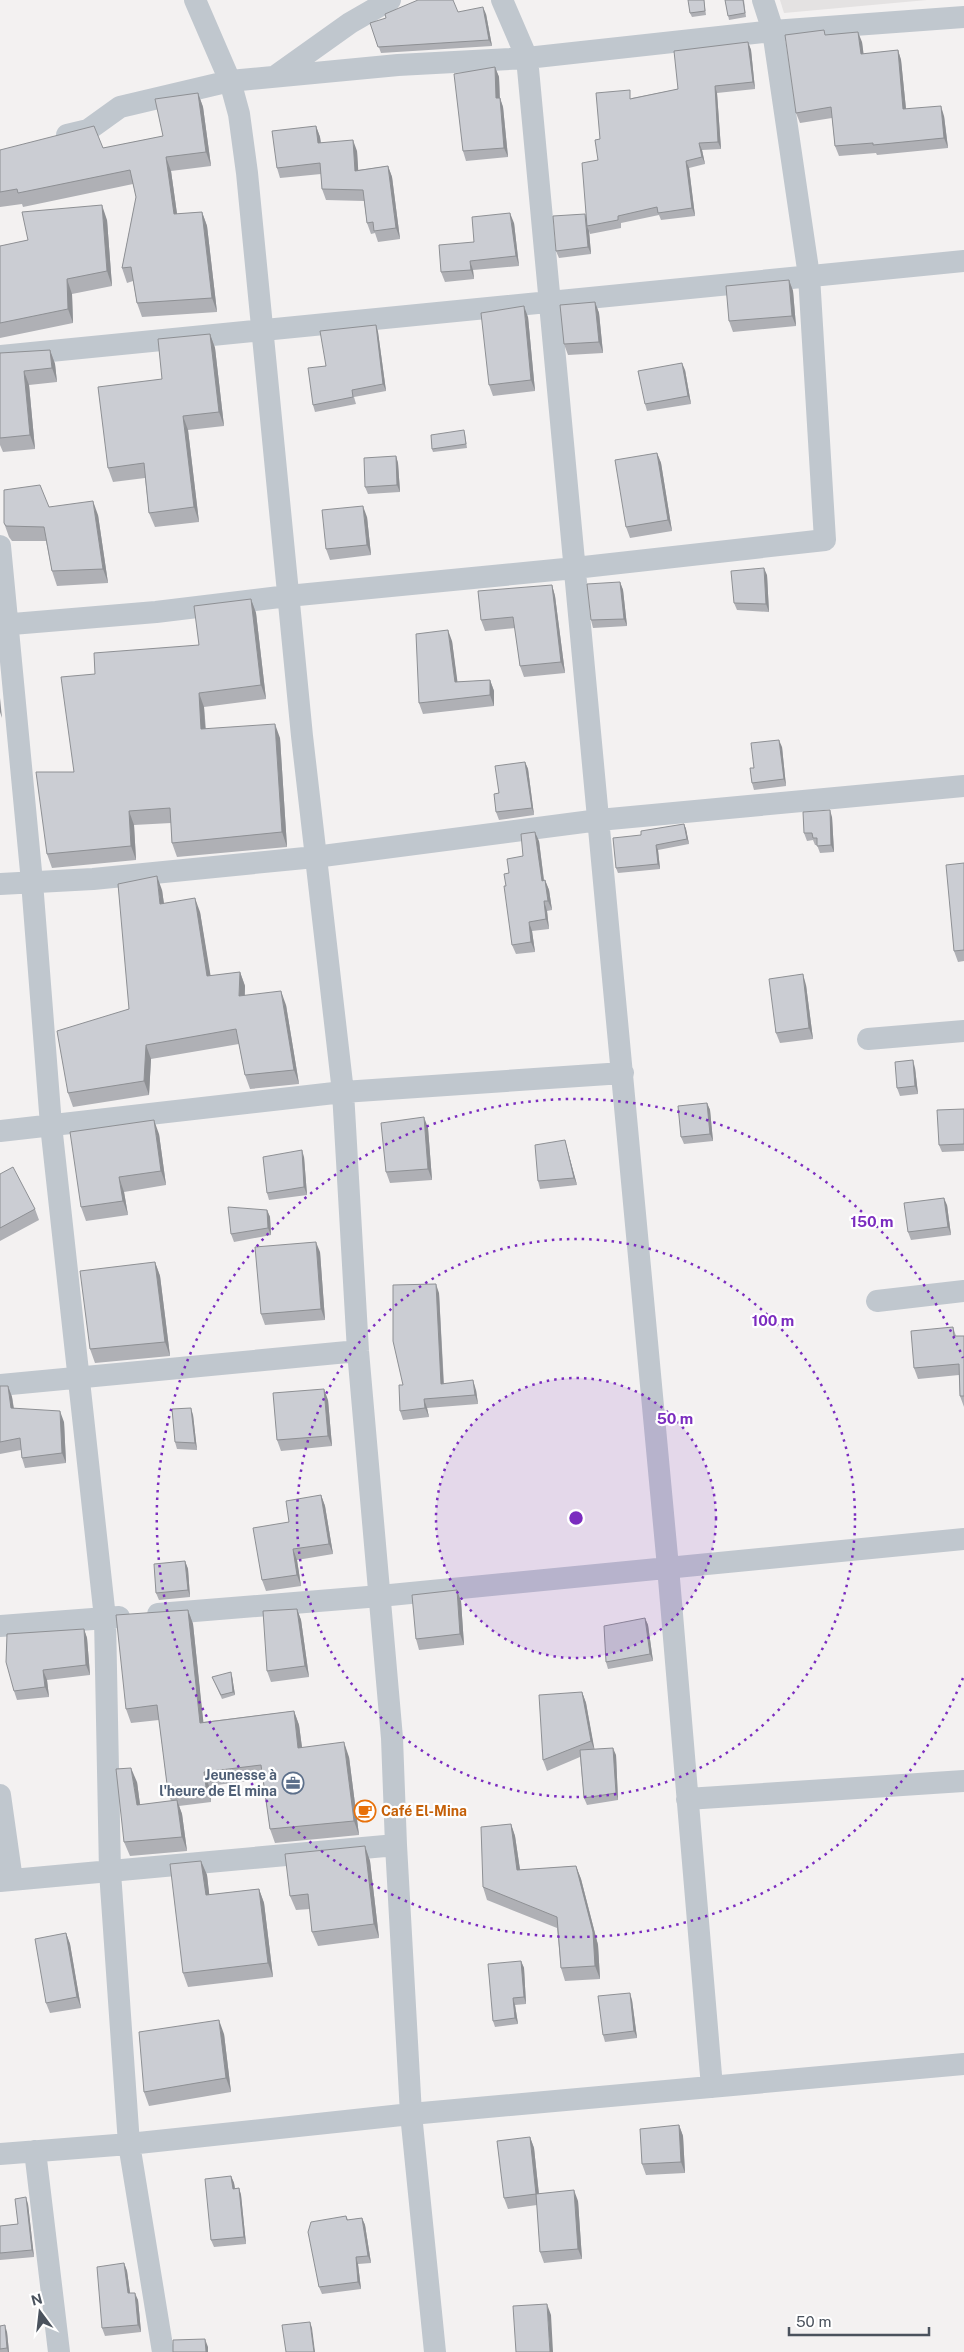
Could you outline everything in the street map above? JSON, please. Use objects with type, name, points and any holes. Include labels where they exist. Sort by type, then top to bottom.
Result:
[{"type":"street","points":[[194,0],[230,81],[239,114],[246,164],[315,856],[329,956],[343,1092],[358,1351],[392,1738],[411,2114],[436,2352]]},
{"type":"street","points":[[276,75],[350,23],[390,0]]},
{"type":"street","points":[[502,0],[527,58],[623,1073],[668,1567],[712,2087]]},
{"type":"street","points":[[4,624],[156,612],[288,596],[576,568],[825,540],[809,276],[773,31],[763,0]]},
{"type":"street","points":[[44,141],[88,130],[120,107],[230,81],[276,75],[527,58],[773,31],[964,17]]},
{"type":"street","points":[[0,356],[964,261]]},
{"type":"street","points":[[0,546],[4,624],[32,882],[51,1125],[105,1618],[110,1872],[129,2144],[163,2352]]},
{"type":"street","points":[[0,884],[93,878],[315,856],[599,820],[964,786]]},
{"type":"street","points":[[868,1039],[964,1031]]},
{"type":"street","points":[[0,1131],[343,1092],[623,1073]]},
{"type":"street","points":[[877,1301],[964,1291]]},
{"type":"street","points":[[0,1385],[358,1351]]},
{"type":"street","points":[[0,1626],[380,1596],[964,1539]]},
{"type":"street","points":[[688,1799],[964,1781]]},
{"type":"street","points":[[0,1795],[6,1880],[396,1845]]},
{"type":"street","points":[[0,2154],[129,2144],[411,2114],[964,2064]]},
{"type":"street","points":[[35,2151],[58,2352]]},
{"type":"shaded area","points":[[780,0],[927,0],[784,13]]},
{"type":"building","points":[[418,0],[453,0],[458,12],[483,7],[489,40],[378,47],[370,23],[386,18],[385,14]]},
{"type":"building","points":[[688,0],[704,0],[705,11],[690,13]]},
{"type":"building","points":[[725,0],[743,0],[745,13],[728,16]]},
{"type":"building","points":[[824,30],[825,35],[858,32],[861,54],[898,50],[903,109],[941,106],[944,138],[873,145],[873,143],[835,146],[831,107],[796,113],[785,35]]},
{"type":"building","points":[[748,42],[753,82],[715,86],[718,142],[699,143],[702,157],[686,161],[692,208],[658,213],[657,207],[618,216],[618,220],[587,226],[582,163],[598,160],[595,140],[600,139],[596,93],[630,90],[630,99],[678,89],[674,51]]},
{"type":"building","points":[[495,67],[496,98],[500,98],[504,148],[463,151],[454,74]]},
{"type":"building","points":[[198,93],[206,152],[166,157],[174,214],[202,212],[212,298],[137,303],[131,267],[122,268],[136,197],[130,170],[18,193],[17,189],[0,192],[0,150],[94,126],[103,148],[163,136],[155,99]]},
{"type":"building","points":[[316,126],[318,143],[353,140],[355,171],[388,166],[396,228],[374,231],[373,222],[367,223],[363,190],[322,189],[320,163],[277,168],[272,131]]},
{"type":"building","points":[[102,205],[107,271],[67,279],[68,309],[0,323],[0,246],[28,240],[22,212]]},
{"type":"building","points":[[510,213],[516,256],[470,261],[471,270],[441,272],[439,245],[474,242],[472,217]]},
{"type":"building","points":[[585,214],[588,247],[556,251],[553,216]]},
{"type":"building","points":[[789,280],[792,316],[729,321],[726,286]]},
{"type":"building","points":[[595,302],[599,342],[564,344],[560,305]]},
{"type":"building","points":[[524,306],[531,380],[489,385],[481,313]]},
{"type":"building","points":[[376,325],[383,384],[352,390],[353,397],[313,405],[308,368],[326,366],[320,331]]},
{"type":"building","points":[[210,334],[219,412],[183,416],[194,507],[149,513],[144,463],[108,468],[98,387],[162,379],[158,339]]},
{"type":"building","points":[[50,350],[52,368],[24,371],[30,435],[0,438],[0,353]]},
{"type":"building","points":[[682,363],[688,396],[645,404],[638,371]]},
{"type":"building","points":[[464,430],[466,444],[432,449],[431,435]]},
{"type":"building","points":[[657,453],[668,520],[626,527],[615,460]]},
{"type":"building","points":[[396,456],[397,485],[365,487],[364,458]]},
{"type":"building","points":[[40,485],[49,507],[93,501],[103,569],[52,571],[44,527],[6,526],[4,523],[4,490]]},
{"type":"building","points":[[363,506],[367,545],[326,549],[322,510]]},
{"type":"building","points":[[764,568],[766,604],[734,603],[731,571]]},
{"type":"building","points":[[620,582],[624,619],[591,620],[587,584]]},
{"type":"building","points":[[552,585],[561,662],[520,666],[513,617],[481,620],[478,591]]},
{"type":"building","points":[[251,599],[261,685],[199,693],[201,729],[275,724],[282,832],[172,843],[170,808],[129,811],[131,846],[47,854],[36,772],[74,772],[61,677],[95,674],[94,653],[199,645],[194,606]]},
{"type":"building","points":[[448,630],[455,682],[490,680],[490,695],[419,703],[416,634]]},
{"type":"building","points":[[779,740],[784,779],[752,783],[750,768],[754,768],[751,743]]},
{"type":"building","points":[[525,762],[532,808],[496,812],[494,794],[499,793],[495,766]]},
{"type":"building","points":[[830,810],[831,845],[817,846],[817,838],[813,838],[812,833],[804,833],[803,812]]},
{"type":"building","points":[[684,824],[687,839],[656,845],[658,864],[616,868],[613,838],[641,835],[641,831]]},
{"type":"building","points":[[535,832],[542,881],[545,880],[548,901],[544,901],[546,919],[529,922],[531,942],[512,945],[504,886],[506,886],[504,874],[509,873],[507,859],[523,856],[521,834]]},
{"type":"building","points":[[964,863],[964,950],[954,951],[946,865]]},
{"type":"building","points":[[157,876],[160,904],[195,898],[207,976],[240,972],[239,996],[281,991],[294,1070],[245,1075],[236,1029],[146,1045],[144,1081],[68,1093],[57,1031],[129,1009],[118,884]]},
{"type":"building","points":[[803,974],[809,1028],[776,1033],[769,979]]},
{"type":"building","points":[[913,1060],[915,1086],[897,1088],[895,1062]]},
{"type":"building","points":[[707,1103],[710,1134],[681,1137],[678,1106]]},
{"type":"building","points":[[964,1109],[964,1144],[939,1145],[937,1110]]},
{"type":"building","points":[[424,1117],[428,1169],[386,1172],[381,1123]]},
{"type":"building","points":[[154,1120],[161,1171],[119,1177],[123,1201],[81,1207],[70,1132]]},
{"type":"building","points":[[565,1140],[574,1178],[538,1181],[535,1145]]},
{"type":"building","points":[[302,1150],[304,1187],[267,1193],[263,1157]]},
{"type":"building","points":[[13,1167],[35,1209],[0,1228],[0,1174]]},
{"type":"building","points":[[944,1198],[948,1227],[908,1232],[904,1203]]},
{"type":"building","points":[[228,1207],[267,1210],[268,1228],[231,1234]]},
{"type":"building","points":[[316,1242],[321,1309],[261,1314],[255,1247]]},
{"type":"building","points":[[155,1262],[165,1342],[90,1349],[80,1271]]},
{"type":"building","points":[[436,1284],[441,1384],[473,1380],[475,1395],[424,1399],[425,1408],[400,1411],[399,1385],[403,1385],[393,1341],[393,1285]]},
{"type":"building","points":[[953,1327],[954,1336],[964,1336],[964,1396],[960,1396],[959,1364],[914,1368],[911,1331]]},
{"type":"building","points":[[0,1386],[8,1386],[11,1408],[60,1411],[62,1453],[22,1458],[20,1438],[0,1442]]},
{"type":"building","points":[[324,1389],[328,1436],[277,1440],[273,1393]]},
{"type":"building","points":[[191,1408],[195,1443],[175,1442],[172,1409]]},
{"type":"building","points":[[321,1495],[329,1544],[293,1549],[297,1575],[262,1580],[253,1528],[289,1522],[286,1501]]},
{"type":"building","points":[[185,1561],[188,1590],[156,1593],[154,1564]]},
{"type":"building","points":[[457,1590],[460,1634],[416,1639],[412,1595]]},
{"type":"building","points":[[297,1609],[305,1666],[267,1671],[263,1611]]},
{"type":"building","points":[[188,1610],[200,1723],[294,1711],[298,1748],[344,1742],[354,1821],[270,1829],[261,1765],[204,1772],[206,1787],[168,1792],[157,1705],[126,1709],[116,1615]]},
{"type":"building","points":[[645,1618],[650,1654],[606,1662],[604,1626]]},
{"type":"building","points":[[84,1629],[86,1665],[43,1670],[45,1687],[14,1691],[6,1662],[7,1634]]},
{"type":"building","points":[[231,1672],[233,1692],[221,1695],[212,1677]]},
{"type":"building","points":[[582,1692],[591,1741],[543,1760],[539,1695]]},
{"type":"building","points":[[613,1748],[616,1793],[584,1798],[580,1750]]},
{"type":"building","points":[[131,1768],[137,1805],[177,1800],[182,1837],[124,1842],[116,1769]]},
{"type":"building","points":[[511,1824],[517,1870],[576,1866],[593,1932],[595,1966],[561,1968],[557,1917],[483,1887],[481,1827]]},
{"type":"building","points":[[365,1846],[374,1924],[312,1932],[308,1894],[290,1896],[285,1854]]},
{"type":"building","points":[[201,1861],[206,1895],[259,1889],[268,1963],[183,1973],[170,1864]]},
{"type":"building","points":[[66,1933],[77,1997],[46,2003],[35,1939]]},
{"type":"building","points":[[521,1961],[524,1997],[513,1998],[515,2018],[493,2021],[488,1964]]},
{"type":"building","points":[[630,1993],[634,2031],[603,2035],[598,1996]]},
{"type":"building","points":[[219,2020],[226,2078],[144,2092],[139,2032]]},
{"type":"building","points":[[679,2125],[681,2162],[642,2164],[640,2129]]},
{"type":"building","points":[[530,2137],[536,2194],[504,2198],[497,2141]]},
{"type":"building","points":[[231,2176],[233,2189],[239,2188],[244,2237],[211,2240],[205,2179]]},
{"type":"building","points":[[574,2190],[578,2249],[540,2252],[536,2194]]},
{"type":"building","points":[[26,2197],[32,2250],[0,2253],[0,2226],[18,2224],[15,2199]]},
{"type":"building","points":[[346,2216],[347,2220],[362,2218],[368,2256],[356,2257],[358,2282],[319,2287],[308,2232],[311,2222]]},
{"type":"building","points":[[124,2263],[128,2293],[135,2293],[138,2325],[102,2328],[97,2267]]},
{"type":"building","points":[[547,2304],[550,2352],[516,2352],[513,2306]]},
{"type":"building","points":[[310,2322],[314,2352],[286,2352],[282,2325]]},
{"type":"building","points":[[5,2325],[7,2348],[0,2349],[0,2326]]},
{"type":"building","points":[[205,2339],[206,2352],[173,2352],[173,2340]]},
{"type":"place","name":"Jeunesse à l'heure de El mina","points":[[293,1783]]},
{"type":"place","name":"Café El-Mina","points":[[365,1811]]}]
